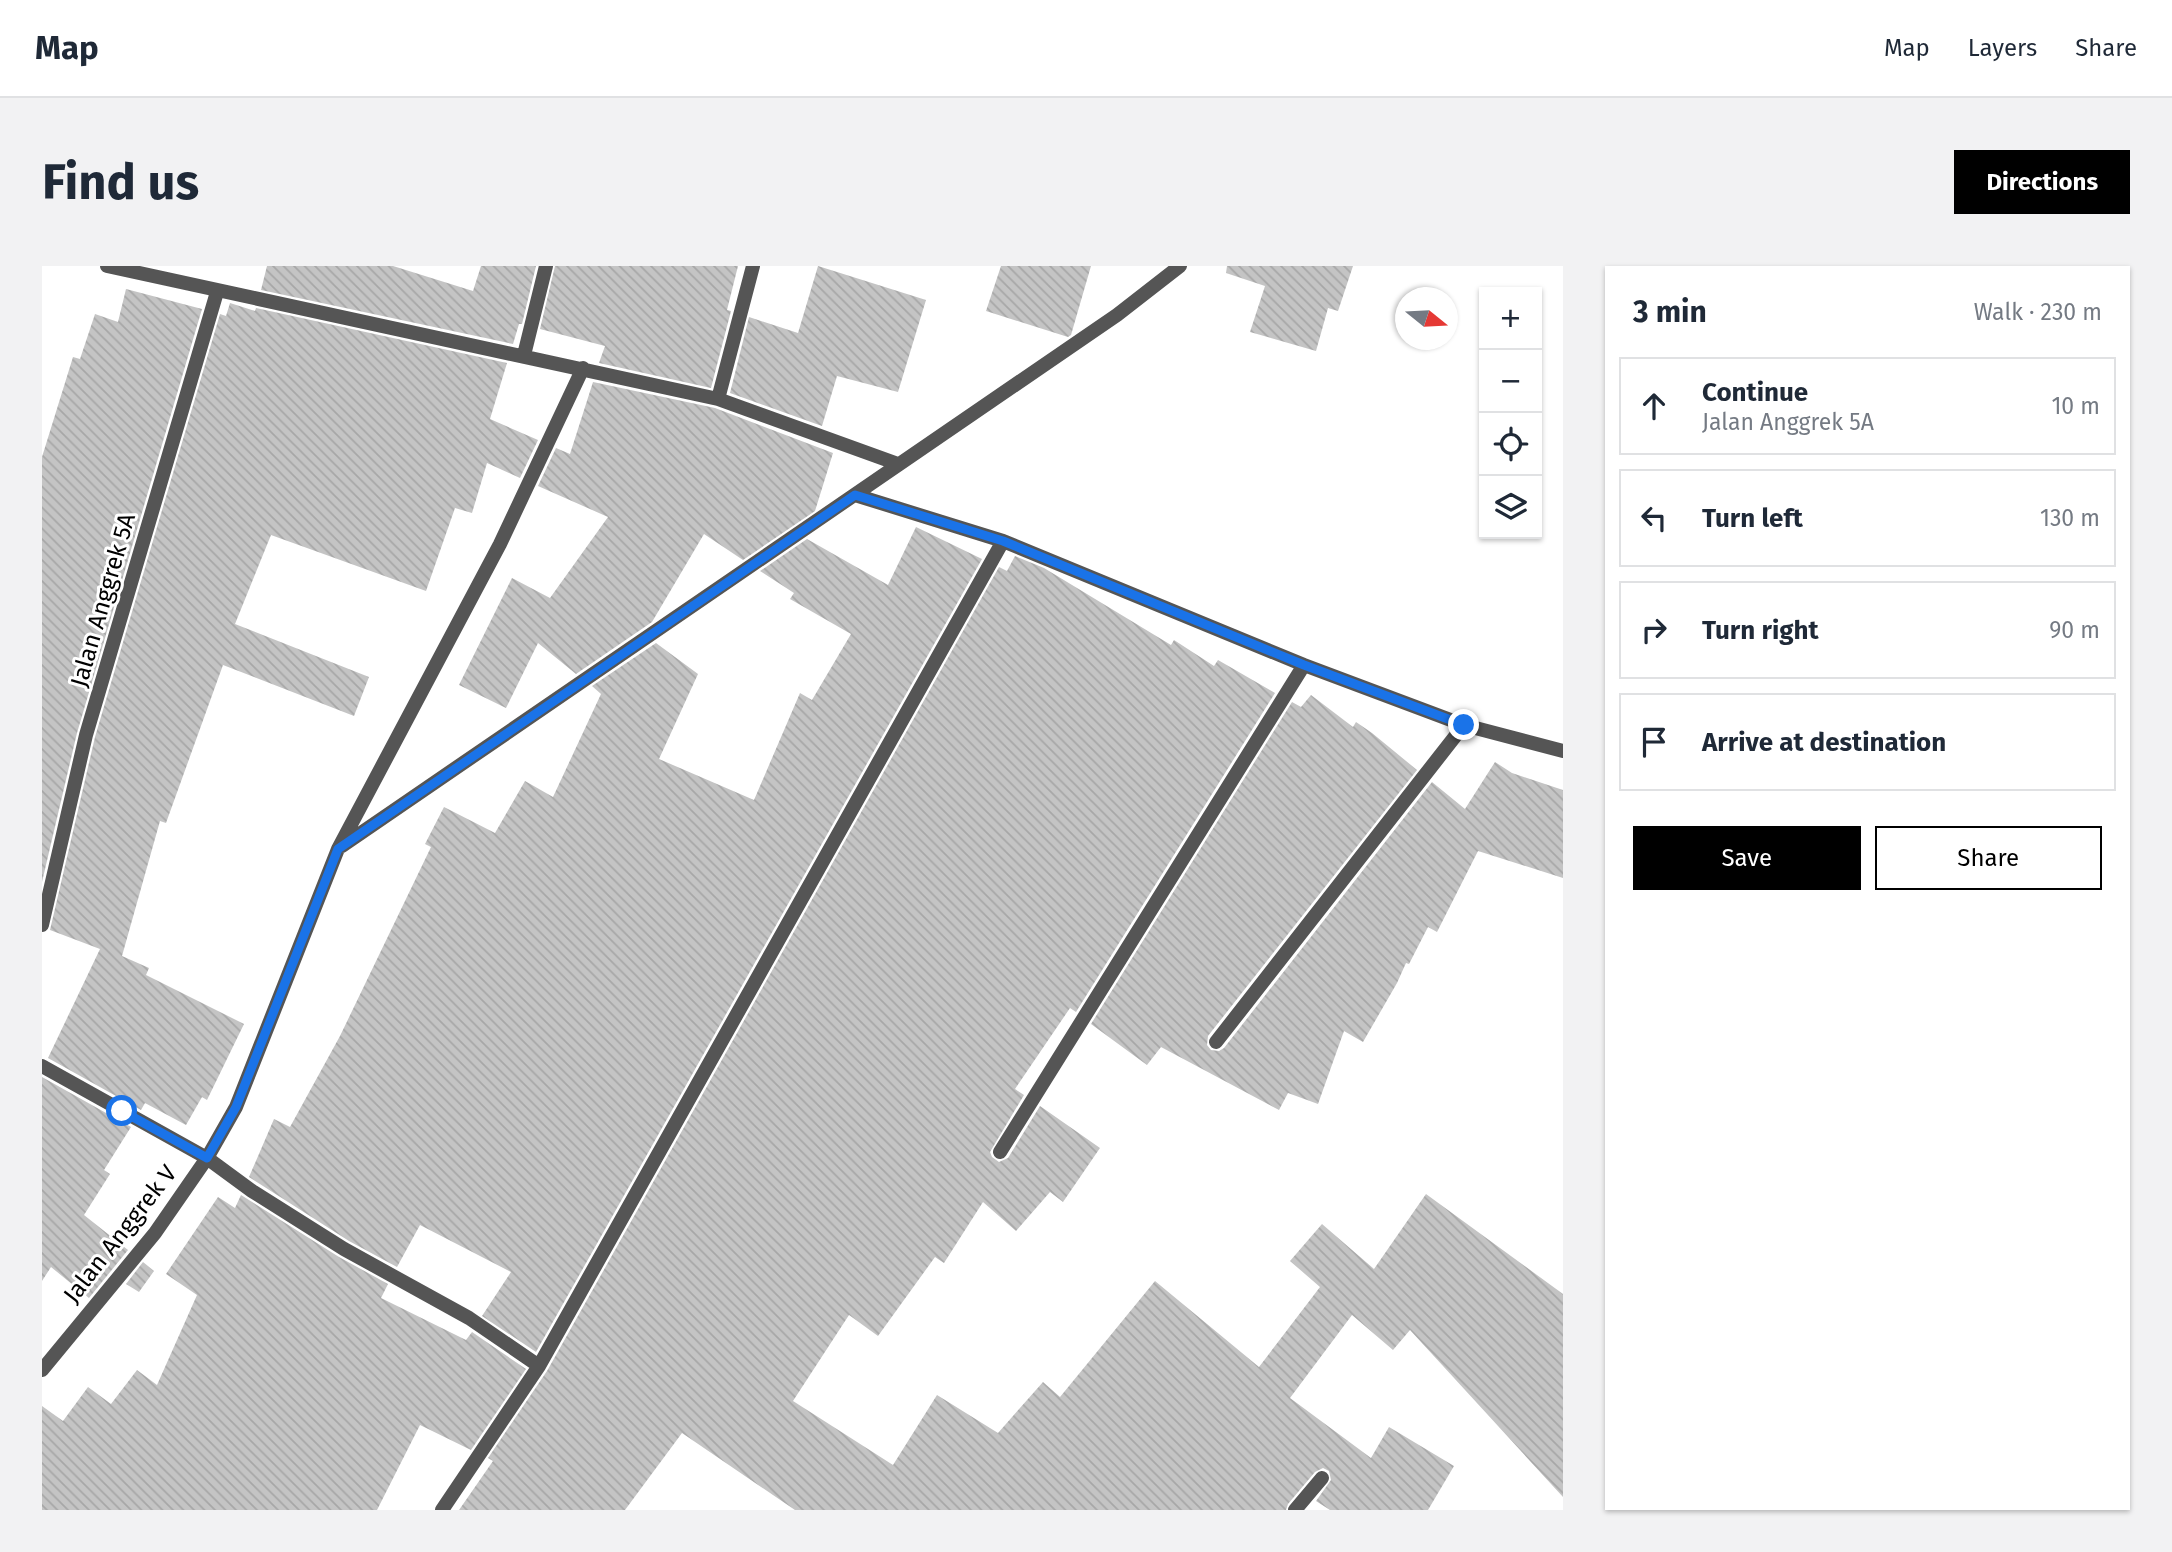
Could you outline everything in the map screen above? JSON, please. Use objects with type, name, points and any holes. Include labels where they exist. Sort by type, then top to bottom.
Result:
[{"type":"street","points":[[107,266],[718,399],[898,464]]},
{"type":"street","points":[[524,355],[546,266]]},
{"type":"street","points":[[718,399],[753,266]]},
{"type":"street","points":[[338,849],[1117,315],[1180,266]]},
{"type":"street","name":"Jalan Anggrek 5A","points":[[42,925],[86,735],[217,292]]},
{"type":"street","name":"Jalan Anggrek V","points":[[42,1370],[155,1233],[207,1158],[236,1107],[338,849],[500,544],[583,368]]},
{"type":"street","points":[[855,495],[1003,541],[1304,665],[1464,725],[1563,751]]},
{"type":"street","points":[[442,1510],[539,1366],[1003,541]]},
{"type":"street","points":[[1000,1152],[1304,665]]},
{"type":"street","points":[[1216,1042],[1464,725]]},
{"type":"street","points":[[42,1066],[207,1158],[252,1191],[332,1242],[469,1318],[539,1366]]},
{"type":"street","points":[[1295,1510],[1322,1478]]},
{"type":"building","points":[[267,266],[393,266],[473,291],[481,266],[536,266],[522,324],[519,324],[513,344],[261,290]]},
{"type":"building","points":[[555,266],[738,266],[727,310],[731,311],[711,388],[599,363],[605,346],[540,329]]},
{"type":"building","points":[[818,266],[926,300],[898,392],[837,376],[822,426],[730,393],[749,317],[798,333]]},
{"type":"building","points":[[1001,266],[1091,266],[1071,335],[1068,337],[986,311]]},
{"type":"building","points":[[1227,266],[1353,266],[1338,311],[1328,308],[1316,351],[1250,332],[1265,286],[1226,273]]},
{"type":"building","points":[[126,289],[202,309],[77,733],[42,882],[42,457],[73,357],[80,359],[95,314],[118,322]]},
{"type":"building","points":[[230,303],[255,311],[256,308],[507,363],[490,419],[538,440],[520,478],[487,463],[472,513],[455,508],[426,591],[271,535],[235,624],[369,677],[354,716],[223,665],[166,823],[160,821],[122,956],[149,968],[146,975],[244,1024],[207,1100],[202,1097],[186,1125],[145,1103],[141,1110],[48,1058],[100,949],[50,930],[95,737],[220,314],[226,316]]},
{"type":"building","points":[[593,382],[715,408],[833,453],[815,511],[743,560],[704,534],[652,622],[576,674],[538,643],[506,708],[459,685],[512,578],[550,598],[608,517],[538,486],[556,448],[570,454]]},
{"type":"building","points":[[916,527],[982,559],[536,1352],[482,1316],[511,1272],[420,1225],[397,1267],[349,1241],[249,1177],[274,1119],[290,1127],[340,1036],[431,847],[425,844],[444,807],[495,833],[525,781],[553,797],[601,694],[592,686],[656,643],[698,674],[659,759],[754,800],[800,693],[812,700],[851,634],[790,599],[794,593],[760,571],[807,539],[888,585]]},
{"type":"building","points":[[1015,556],[1044,568],[1171,645],[1174,640],[1214,666],[1218,660],[1275,693],[1076,1012],[1070,1008],[1015,1089],[1024,1095],[990,1152],[999,1162],[1008,1158],[1040,1106],[1100,1148],[1063,1202],[1050,1192],[1016,1231],[983,1202],[944,1263],[935,1257],[878,1336],[849,1315],[793,1401],[893,1465],[937,1395],[998,1433],[1043,1382],[1060,1397],[1155,1281],[1259,1367],[1320,1287],[1290,1261],[1322,1224],[1374,1269],[1426,1194],[1563,1294],[1563,1497],[1410,1330],[1393,1350],[1352,1315],[1290,1398],[1371,1458],[1389,1427],[1454,1466],[1428,1510],[1330,1510],[1316,1501],[1331,1480],[1329,1471],[1323,1468],[1315,1472],[1286,1510],[795,1510],[682,1433],[625,1510],[459,1510],[493,1461],[488,1458],[547,1371],[999,567],[1007,571]]},
{"type":"building","points":[[1311,695],[1353,727],[1356,722],[1372,733],[1417,770],[1208,1036],[1207,1045],[1211,1050],[1219,1051],[1224,1048],[1432,782],[1465,809],[1495,762],[1512,773],[1563,790],[1563,878],[1478,851],[1437,932],[1428,927],[1363,1042],[1344,1031],[1318,1104],[1288,1093],[1279,1110],[1161,1047],[1147,1065],[1091,1024],[1292,702],[1301,707]]},
{"type":"building","points":[[42,1077],[131,1127],[104,1170],[110,1174],[84,1215],[128,1250],[89,1298],[51,1267],[42,1281]]},
{"type":"building","points":[[241,1195],[339,1257],[388,1284],[381,1298],[466,1340],[472,1332],[526,1369],[471,1450],[420,1425],[377,1510],[42,1510],[42,1406],[63,1421],[88,1387],[111,1404],[137,1370],[157,1385],[197,1295],[166,1274],[218,1197],[235,1208]]},
{"type":"building","points":[[143,1262],[154,1271],[139,1292],[126,1284]]},
{"type":"route","points":[[122,1111],[207,1158],[236,1107],[338,849],[855,495],[1003,541],[1304,665],[1464,725]]}]
